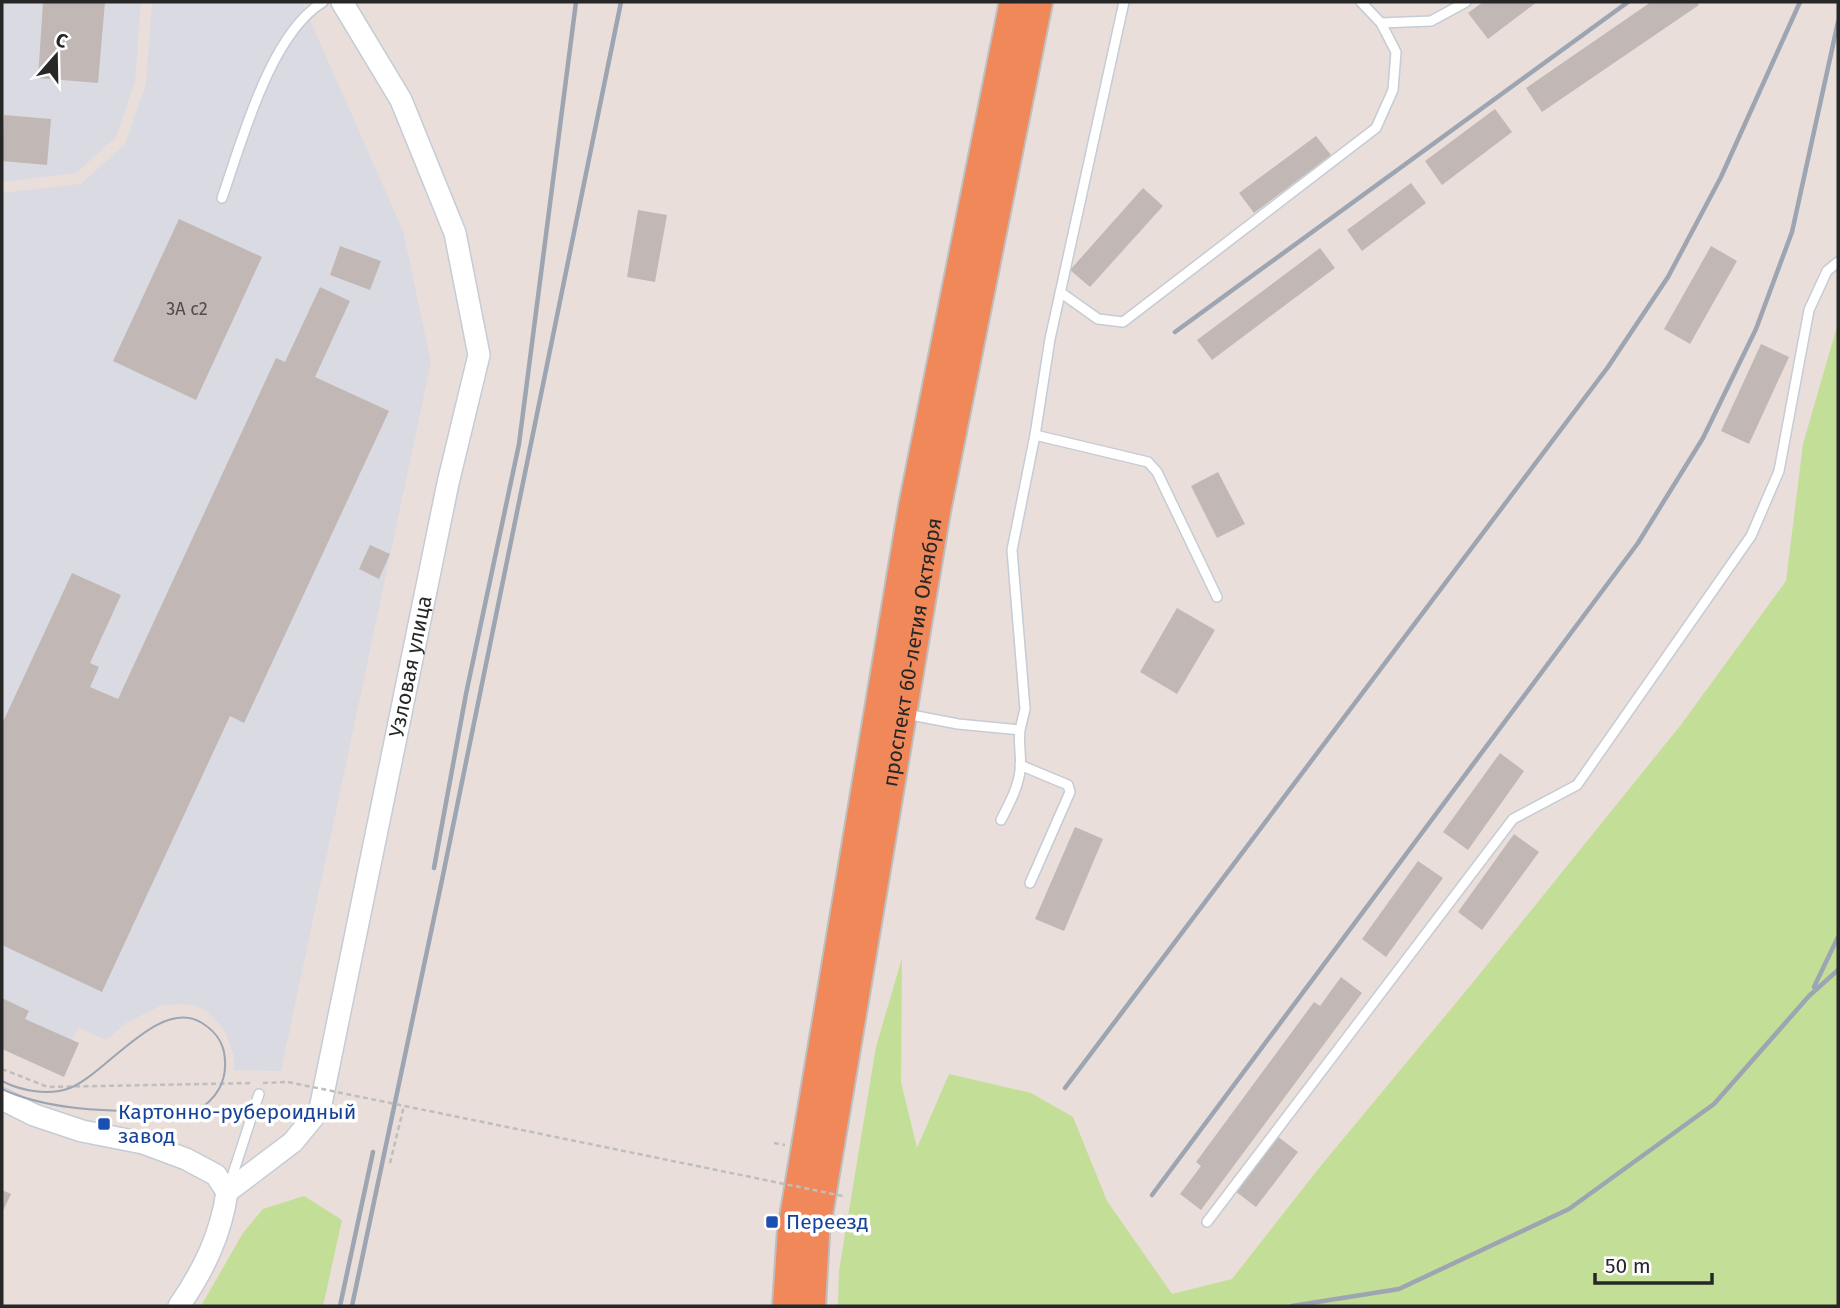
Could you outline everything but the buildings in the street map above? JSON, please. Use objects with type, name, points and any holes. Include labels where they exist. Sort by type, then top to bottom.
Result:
[{"type":"highway","name":"проспект 60-летия Октября","points":[[811,1306],[815,1233],[891,711],[915,494],[1014,2]]},
{"type":"highway","name":"проспект 60-летия Октября","points":[[787,1306],[792,1230],[891,711],[941,485],[1038,2]]},
{"type":"street","name":"Узловая улица","points":[[227,1192],[293,1142],[320,1109],[448,483],[479,355],[455,233],[401,100],[342,2]]},
{"type":"street","points":[[2,1099],[34,1115],[82,1131],[143,1143],[216,1175],[227,1192],[224,1214],[212,1249],[179,1306]]},
{"type":"lane","points":[[222,198],[257,98],[283,45],[308,11],[323,2]]},
{"type":"lane","points":[[1001,820],[1016,789],[1020,765],[1018,743],[1025,709],[1012,550],[1035,435],[1050,339],[1124,2]]},
{"type":"lane","points":[[1060,292],[1098,319],[1122,322],[1376,128],[1393,90],[1396,52],[1381,23],[1361,2]]},
{"type":"lane","points":[[1381,23],[1431,21],[1466,2]]},
{"type":"lane","points":[[1207,1222],[1513,819],[1577,785],[1751,536],[1779,471],[1809,310],[1827,271],[1838,262]]},
{"type":"lane","points":[[1035,435],[1148,462],[1157,472],[1217,597]]},
{"type":"lane","points":[[891,711],[958,724],[1020,730]]},
{"type":"lane","points":[[1020,765],[1068,785],[1070,792],[1030,883]]},
{"type":"lane","points":[[227,1192],[259,1094]]},
{"type":"path","points":[[2,1069],[48,1087],[288,1082],[843,1196]]},
{"type":"path","points":[[390,1163],[404,1106]]},
{"type":"shaded area","points":[[2,2],[141,2],[135,81],[116,137],[76,173],[2,182]]},
{"type":"shaded area","points":[[152,2],[302,2],[403,231],[431,362],[281,1071],[234,1070],[234,1056],[224,1029],[207,1011],[185,1004],[162,1005],[126,1023],[106,1040],[78,1028],[58,1069],[2,1044],[2,193],[81,184],[125,144],[146,84]]},
{"type":"green space","points":[[1838,323],[1838,1306],[838,1306],[839,1271],[876,1047],[902,958],[901,1082],[917,1148],[949,1074],[1031,1093],[1073,1117],[1107,1201],[1172,1294],[1232,1279],[1319,1168],[1680,726],[1786,581],[1803,444]]},
{"type":"green space","points":[[304,1196],[342,1220],[323,1306],[201,1306],[243,1233],[263,1209]]},
{"type":"tram line","points":[[2,1081],[35,1091],[53,1092],[70,1088],[151,1028],[169,1020],[186,1017],[210,1029],[219,1039],[224,1052],[225,1072],[219,1088],[208,1102],[192,1113],[70,1107],[23,1097],[2,1089]]},
{"type":"railway","points":[[434,868],[466,694],[519,444],[576,2]]},
{"type":"railway","points":[[352,1306],[621,2]]},
{"type":"railway","points":[[1175,332],[1628,2]]},
{"type":"railway","points":[[1065,1088],[1608,367],[1668,277],[1721,177],[1800,2]]},
{"type":"railway","points":[[1152,1195],[1638,543],[1703,438],[1756,329],[1792,232],[1838,22]]},
{"type":"railway","points":[[1814,987],[1838,937]]},
{"type":"railway","points":[[1292,1306],[1399,1289],[1569,1209],[1714,1104],[1809,996],[1838,970]]},
{"type":"railway","points":[[340,1306],[373,1152]]},
{"type":"place","name":"Картонно-рубероидный завод","points":[[104,1124]]},
{"type":"place","name":"Переезд","points":[[772,1222]]}]
